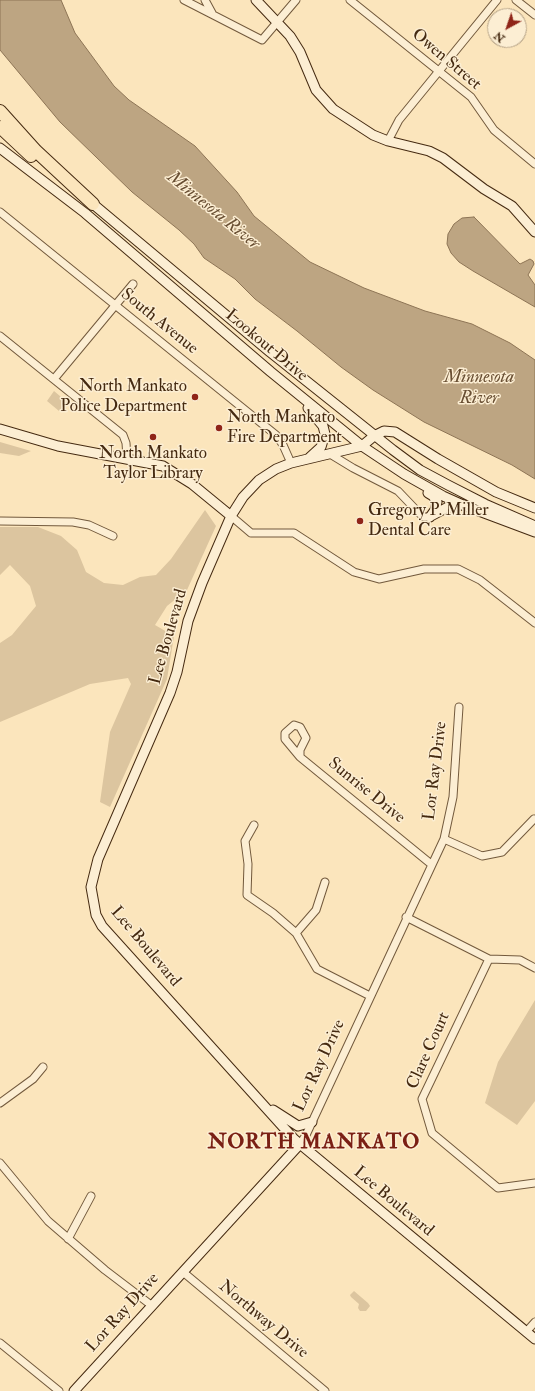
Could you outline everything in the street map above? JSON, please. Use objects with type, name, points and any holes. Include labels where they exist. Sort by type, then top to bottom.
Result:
[{"type":"highway","points":[[0,111],[36,151],[93,204]]},
{"type":"highway","points":[[0,127],[52,175],[93,204]]},
{"type":"main road","points":[[256,0],[296,44],[316,90],[327,103],[373,135],[388,141],[422,149],[443,158],[484,190],[512,206],[535,232]]},
{"type":"main road","name":"Lookout Drive","points":[[0,148],[85,213],[271,372],[384,462],[463,505],[535,532]]},
{"type":"main road","name":"Lookout Drive","points":[[93,204],[374,436],[420,470],[485,504],[535,526]]},
{"type":"main road","points":[[271,372],[315,415],[322,426],[325,434],[324,441],[321,447],[308,458]]},
{"type":"main road","points":[[0,429],[58,446],[163,466],[178,475],[231,516]]},
{"type":"main road","points":[[374,436],[384,431],[395,432],[438,459],[496,492],[535,508]]},
{"type":"main road","name":"Lee Boulevard","points":[[374,436],[362,446],[308,458],[276,469],[259,480],[242,497],[231,516],[193,604],[177,672],[170,693],[98,859],[91,887],[92,900],[96,915],[102,926],[300,1144],[535,1339]]},
{"type":"main road","points":[[384,462],[402,478],[436,498],[435,510],[430,517]]},
{"type":"main road","points":[[430,517],[448,507],[463,505]]},
{"type":"main road","points":[[260,1099],[298,1126],[312,1122]]},
{"type":"main road","name":"Lor Ray Drive","points":[[74,1391],[151,1305],[300,1144]]},
{"type":"street","points":[[184,0],[262,40],[296,0]]},
{"type":"street","points":[[205,0],[209,9],[215,16]]},
{"type":"street","name":"Owen Street","points":[[350,0],[471,97],[494,130],[535,164]]},
{"type":"street","points":[[388,141],[399,120],[497,0]]},
{"type":"street","points":[[516,0],[535,15]]},
{"type":"street","name":"South Avenue","points":[[0,212],[276,435],[284,445],[291,463]]},
{"type":"street","points":[[54,379],[133,284]]},
{"type":"street","points":[[0,336],[123,435],[126,443],[127,458]]},
{"type":"street","points":[[330,454],[353,468],[398,491],[420,514],[430,517]]},
{"type":"street","points":[[231,516],[251,533],[294,533],[354,572],[379,579],[424,569],[458,569],[480,580],[535,623]]},
{"type":"street","points":[[0,521],[73,522],[90,525],[113,536]]},
{"type":"street","name":"Lor Ray Drive","points":[[300,1144],[312,1122],[431,864],[444,839],[453,797],[459,707]]},
{"type":"street","name":"Sunrise Drive","points":[[300,757],[431,864]]},
{"type":"street","points":[[444,839],[482,856],[502,852],[534,819]]},
{"type":"street","points":[[254,825],[245,841],[248,864],[246,882],[247,895],[273,913],[296,933],[317,969],[370,996]]},
{"type":"street","points":[[296,933],[316,910],[325,882]]},
{"type":"street","points":[[406,918],[489,959],[520,960],[535,968]]},
{"type":"street","name":"Clare Court","points":[[489,959],[422,1099],[432,1133],[498,1188],[535,1183]]},
{"type":"street","points":[[0,1103],[34,1079],[43,1067]]},
{"type":"street","points":[[0,1163],[48,1221],[68,1240],[151,1305]]},
{"type":"street","points":[[68,1240],[91,1196]]},
{"type":"street","name":"Northway Drive","points":[[183,1272],[325,1391]]},
{"type":"street","points":[[526,1332],[535,1322]]},
{"type":"street","points":[[0,1343],[59,1391]]},
{"type":"shaded area","points":[[54,391],[67,402],[59,411],[47,401]]},
{"type":"shaded area","points":[[0,442],[31,451],[19,456],[0,453]]},
{"type":"shaded area","points":[[205,510],[216,526],[187,590],[167,606],[155,625],[174,636],[167,679],[110,807],[100,802],[110,732],[131,684],[128,678],[90,684],[0,722],[0,643],[12,635],[36,606],[30,586],[10,565],[0,575],[0,527],[38,527],[61,536],[77,550],[86,572],[104,583],[123,585],[140,577],[156,575],[171,559]]},
{"type":"shaded area","points":[[535,1000],[535,1101],[517,1125],[485,1103],[498,1062]]},
{"type":"shaded area","points":[[354,1291],[370,1306],[366,1311],[360,1311],[358,1308],[359,1304],[351,1297],[350,1295]]},
{"type":"water","name":"Minnesota River","points":[[0,0],[61,0],[75,33],[114,86],[129,100],[195,146],[237,192],[254,216],[310,262],[364,288],[425,311],[472,324],[510,343],[535,360],[535,479],[512,465],[424,422],[373,390],[341,367],[255,299],[235,279],[204,258],[194,244],[132,192],[60,122],[0,50]]},
{"type":"water","points":[[474,217],[520,264],[530,259],[533,261],[534,264],[528,275],[535,285],[535,307],[459,262],[451,253],[447,244],[448,234],[454,224],[462,218]]},
{"type":"place","name":"North Mankato Police Department","points":[[195,397]]},
{"type":"place","name":"North Mankato Fire Department","points":[[219,428]]},
{"type":"place","name":"North Mankato Taylor Library","points":[[153,437]]},
{"type":"place","name":"Gregory P. Miller Dental Care","points":[[360,521]]},
{"type":"district","name":"NORTH MANKATO","points":[[314,1143]]}]
